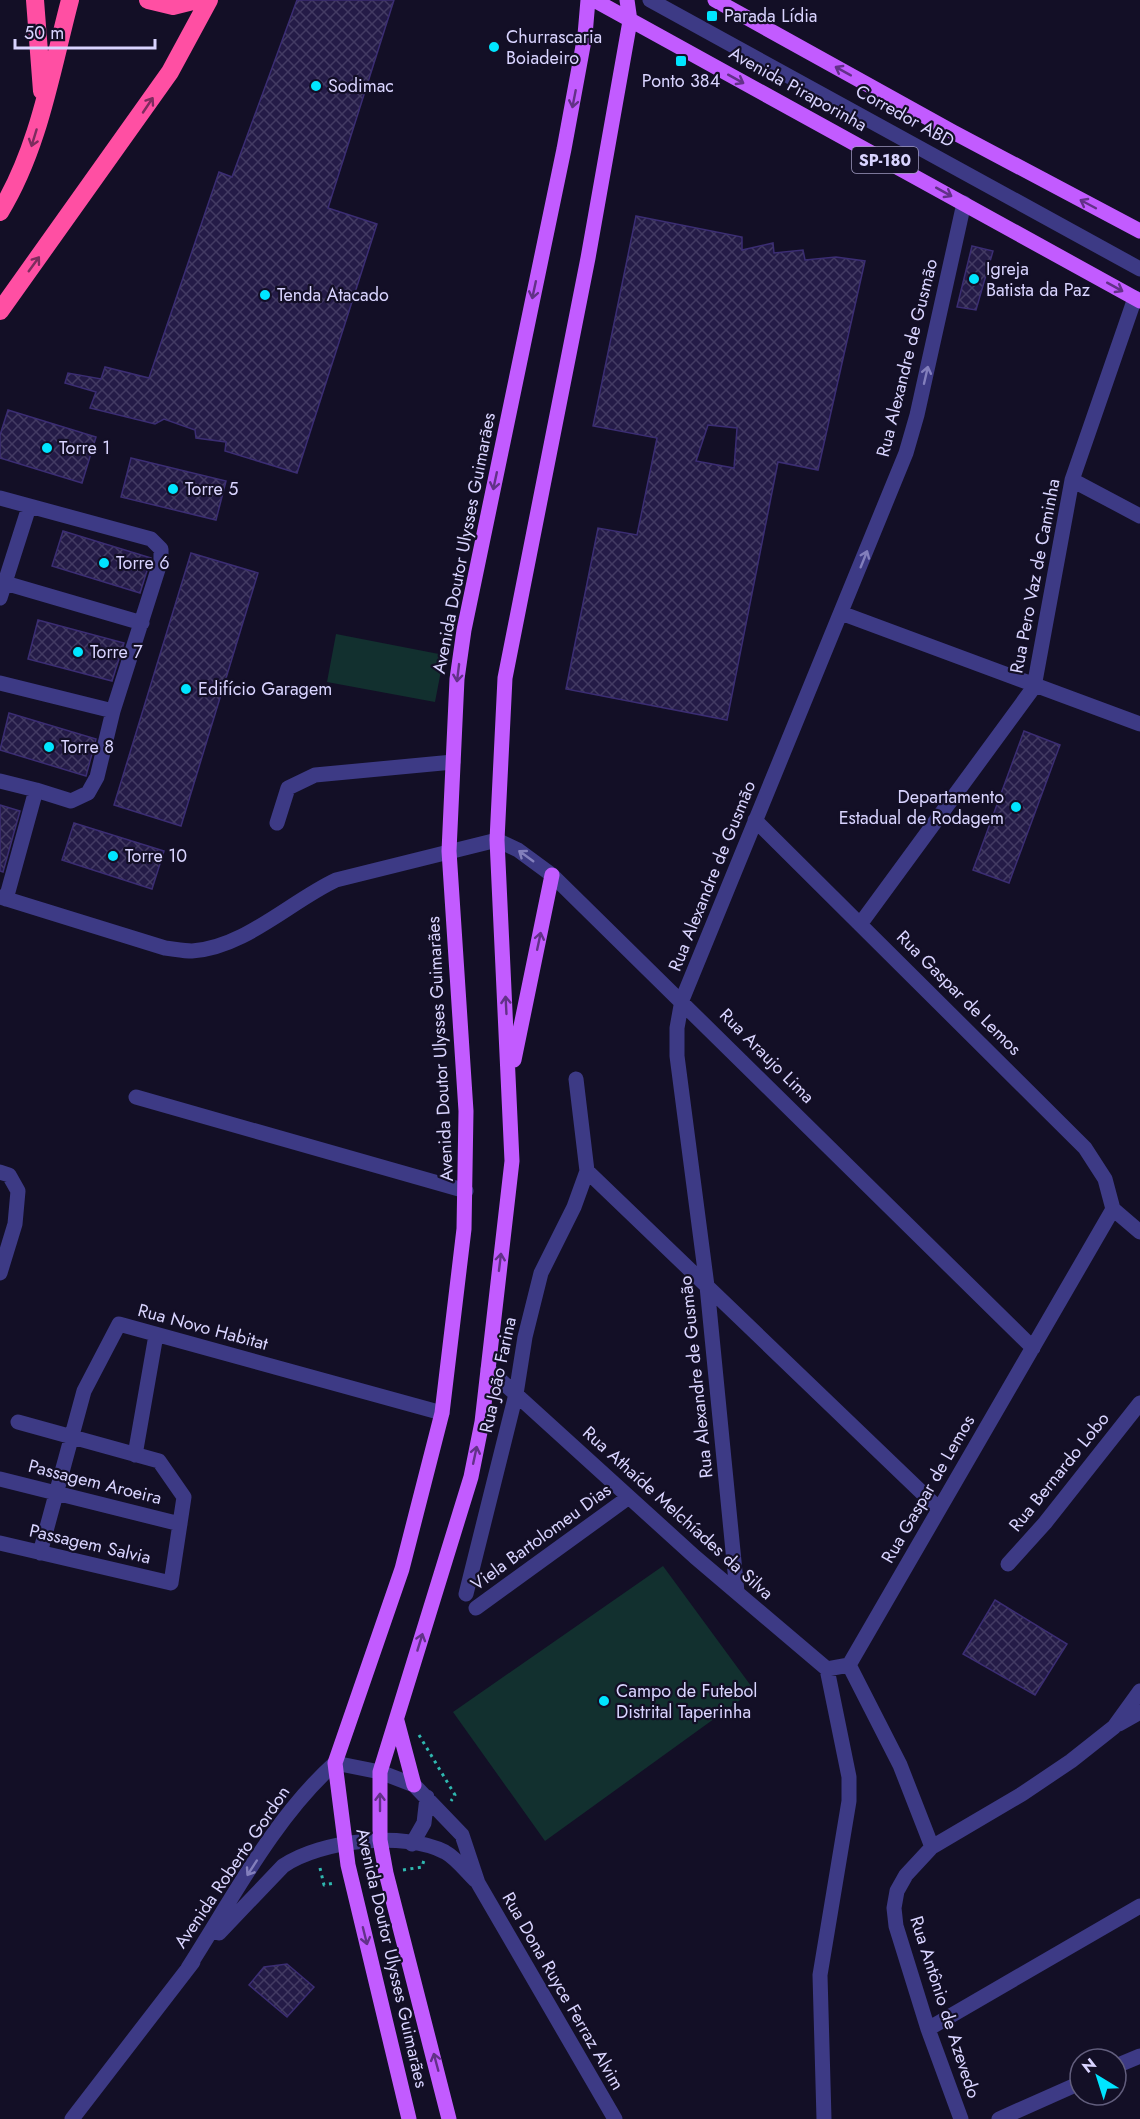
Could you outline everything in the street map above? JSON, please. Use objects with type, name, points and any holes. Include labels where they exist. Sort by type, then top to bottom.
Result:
[{"type":"highway","points":[[34,0],[43,105]]},
{"type":"highway","points":[[0,212],[18,182],[34,139],[70,0]]},
{"type":"highway","points":[[148,0],[173,6],[197,0]]},
{"type":"highway","points":[[0,311],[164,82],[209,0]]},
{"type":"main road","name":"Avenida Doutor Ulysses Guimarães","points":[[409,2119],[343,1843],[335,1763],[402,1569],[442,1413],[466,1191],[466,1111],[449,851],[457,679],[464,630],[573,103],[588,0]]},
{"type":"main road","name":"Avenida Piraporinha","points":[[594,0],[1137,300]]},
{"type":"main road","name":"Avenida Doutor Ulysses Guimarães","points":[[449,2119],[386,1873],[380,1840],[380,1772],[471,1477],[482,1422],[512,1161],[497,840],[505,678],[588,258],[630,21],[627,0]]},
{"type":"main road","name":"Avenida Piraporinha","points":[[715,0],[953,132],[1140,231]]},
{"type":"main road","points":[[510,1081],[552,875]]},
{"type":"main road","points":[[397,1721],[414,1785]]},
{"type":"street","name":"Corredor ABD","points":[[650,0],[1140,269]]},
{"type":"street","name":"Rua Alexandre de Gusmão","points":[[737,1592],[707,1286],[677,1056],[677,1028],[682,1000],[906,453],[917,415],[964,203]]},
{"type":"street","name":"Rua Pero Vaz de Caminha","points":[[861,923],[1034,687],[1072,480],[1137,300]]},
{"type":"street","points":[[1072,480],[1140,516]]},
{"type":"street","points":[[0,498],[151,539],[161,549],[161,560],[113,711],[97,777],[88,793],[71,801],[0,781]]},
{"type":"street","points":[[0,598],[29,507]]},
{"type":"street","points":[[5,583],[142,623]]},
{"type":"street","points":[[842,613],[1034,687],[1140,724]]},
{"type":"street","points":[[0,683],[113,711]]},
{"type":"street","points":[[277,823],[288,788],[315,775],[453,762]]},
{"type":"street","points":[[36,790],[3,898],[165,948],[193,951],[223,943],[257,928],[315,890],[336,880],[497,840]]},
{"type":"street","name":"Rua Gaspar de Lemos","points":[[755,820],[1086,1148],[1105,1179],[1113,1209],[849,1665]]},
{"type":"street","name":"Rua Araujo Lima","points":[[497,840],[518,850],[552,875],[682,1000],[1033,1348]]},
{"type":"street","points":[[576,1079],[587,1171],[939,1509]]},
{"type":"street","points":[[136,1096],[466,1191]]},
{"type":"street","name":"Rua João Farina","points":[[466,1594],[516,1394],[525,1337],[542,1273],[574,1207],[587,1171]]},
{"type":"street","points":[[0,1172],[9,1175],[18,1191],[15,1224],[0,1273]]},
{"type":"street","points":[[1113,1209],[1140,1232]]},
{"type":"street","name":"Rua Novo Habitat","points":[[40,1552],[84,1391],[119,1324],[442,1413]]},
{"type":"street","points":[[135,1455],[156,1335]]},
{"type":"street","name":"Rua Athaíde Melchíades da Silva","points":[[488,1369],[629,1497],[827,1668]]},
{"type":"street","name":"Rua Bernardo Lobo","points":[[1008,1564],[1044,1523],[1140,1403]]},
{"type":"street","points":[[18,1422],[159,1461],[184,1497],[180,1524]]},
{"type":"street","name":"Passagem Aroeira","points":[[0,1479],[180,1524]]},
{"type":"street","name":"Viela Bartolomeu Dias","points":[[476,1608],[629,1497]]},
{"type":"street","name":"Passagem Salvia","points":[[0,1543],[171,1583],[180,1524]]},
{"type":"street","points":[[824,2119],[820,1975],[849,1802],[849,1776],[827,1668],[849,1665],[900,1765],[932,1847]]},
{"type":"street","points":[[1113,1727],[1140,1691]]},
{"type":"street","points":[[1113,1727],[1140,1712]]},
{"type":"street","name":"Rua Antônio de Azevedo","points":[[961,2119],[928,2029],[896,1926],[894,1908],[897,1891],[906,1875],[932,1847],[1022,1794],[1071,1761],[1113,1727]]},
{"type":"street","name":"Rua Dona Ruyce Ferraz Alvim","points":[[335,1763],[380,1772],[414,1785],[462,1835],[478,1883],[615,2119]]},
{"type":"street","name":"Avenida Roberto Gordon","points":[[72,2119],[188,1968],[272,1837],[310,1786],[335,1763]]},
{"type":"street","points":[[412,1844],[424,1823],[427,1797]]},
{"type":"street","name":"Rua Dona Ruyce Ferraz Alvim","points":[[343,1843],[380,1840],[429,1847],[447,1854],[478,1883]]},
{"type":"street","name":"Avenida Roberto Gordon","points":[[188,1968],[283,1866],[316,1850],[343,1843]]},
{"type":"street","points":[[928,2029],[1140,1906]]},
{"type":"street","points":[[999,2119],[1068,2088]]},
{"type":"path","points":[[415,1727],[455,1795],[444,1815]]},
{"type":"path","points":[[386,1873],[422,1867],[429,1847]]},
{"type":"path","points":[[316,1850],[324,1885],[351,1879]]},
{"type":"green space","points":[[336,634],[444,655],[435,702],[327,682]]},
{"type":"green space","name":"Campo de Futebol Distrital Taperinha","points":[[663,1566],[754,1690],[545,1841],[453,1712]]},
{"type":"building","name":"Tenda Atacado","points":[[297,0],[394,0],[328,208],[377,224],[297,473],[225,451],[226,442],[196,438],[195,430],[164,419],[155,424],[90,408],[96,392],[65,383],[68,373],[101,379],[105,367],[149,378],[219,172],[232,177]]},
{"type":"building","points":[[636,216],[742,237],[742,250],[773,243],[774,253],[803,250],[805,260],[836,257],[865,261],[818,470],[778,462],[727,720],[566,689],[598,528],[637,535],[657,438],[593,426]],"holes":[[[708,425],[737,428],[734,468],[696,461]]]},
{"type":"building","name":"Igreja Batista da Paz","points":[[972,246],[993,251],[976,310],[957,307]]},
{"type":"building","name":"Torre 1","points":[[8,410],[96,437],[82,483],[0,458],[0,435]]},
{"type":"building","name":"Torre 5","points":[[131,458],[226,481],[216,520],[121,497]]},
{"type":"building","name":"Torre 6","points":[[63,531],[151,558],[140,593],[52,566]]},
{"type":"building","name":"Edifício Garagem","points":[[191,553],[258,573],[181,826],[114,805]]},
{"type":"building","name":"Torre 7","points":[[38,620],[124,643],[112,681],[28,659]]},
{"type":"building","name":"Torre 8","points":[[9,713],[96,739],[86,776],[0,750]]},
{"type":"building","name":"Departamento Estadual de Rodagem","points":[[1024,731],[1060,745],[1009,883],[973,870]]},
{"type":"building","points":[[0,805],[20,811],[3,872],[0,871]]},
{"type":"building","name":"Torre 10","points":[[74,823],[164,851],[152,889],[62,860]]},
{"type":"building","points":[[995,1600],[1067,1644],[1035,1695],[963,1654]]},
{"type":"building","points":[[287,1964],[314,1987],[287,2017],[249,1985],[264,1967]]},
{"type":"place","name":"Parada Lídia","points":[[712,16]]},
{"type":"place","name":"Churrascaria Boiadeiro","points":[[494,47]]},
{"type":"place","name":"Ponto 384","points":[[681,61]]},
{"type":"place","name":"Sodimac","points":[[316,86]]},
{"type":"place","name":"Igreja Batista da Paz","points":[[974,279]]},
{"type":"place","name":"Tenda Atacado","points":[[265,295]]},
{"type":"place","name":"Torre 1","points":[[47,448]]},
{"type":"place","name":"Torre 5","points":[[173,489]]},
{"type":"place","name":"Torre 6","points":[[104,563]]},
{"type":"place","name":"Torre 7","points":[[78,652]]},
{"type":"place","name":"Edifício Garagem","points":[[186,689]]},
{"type":"place","name":"Torre 8","points":[[49,747]]},
{"type":"place","name":"Departamento Estadual de Rodagem","points":[[1016,807]]},
{"type":"place","name":"Torre 10","points":[[113,856]]},
{"type":"place","name":"Campo de Futebol Distrital Taperinha","points":[[604,1701]]}]
